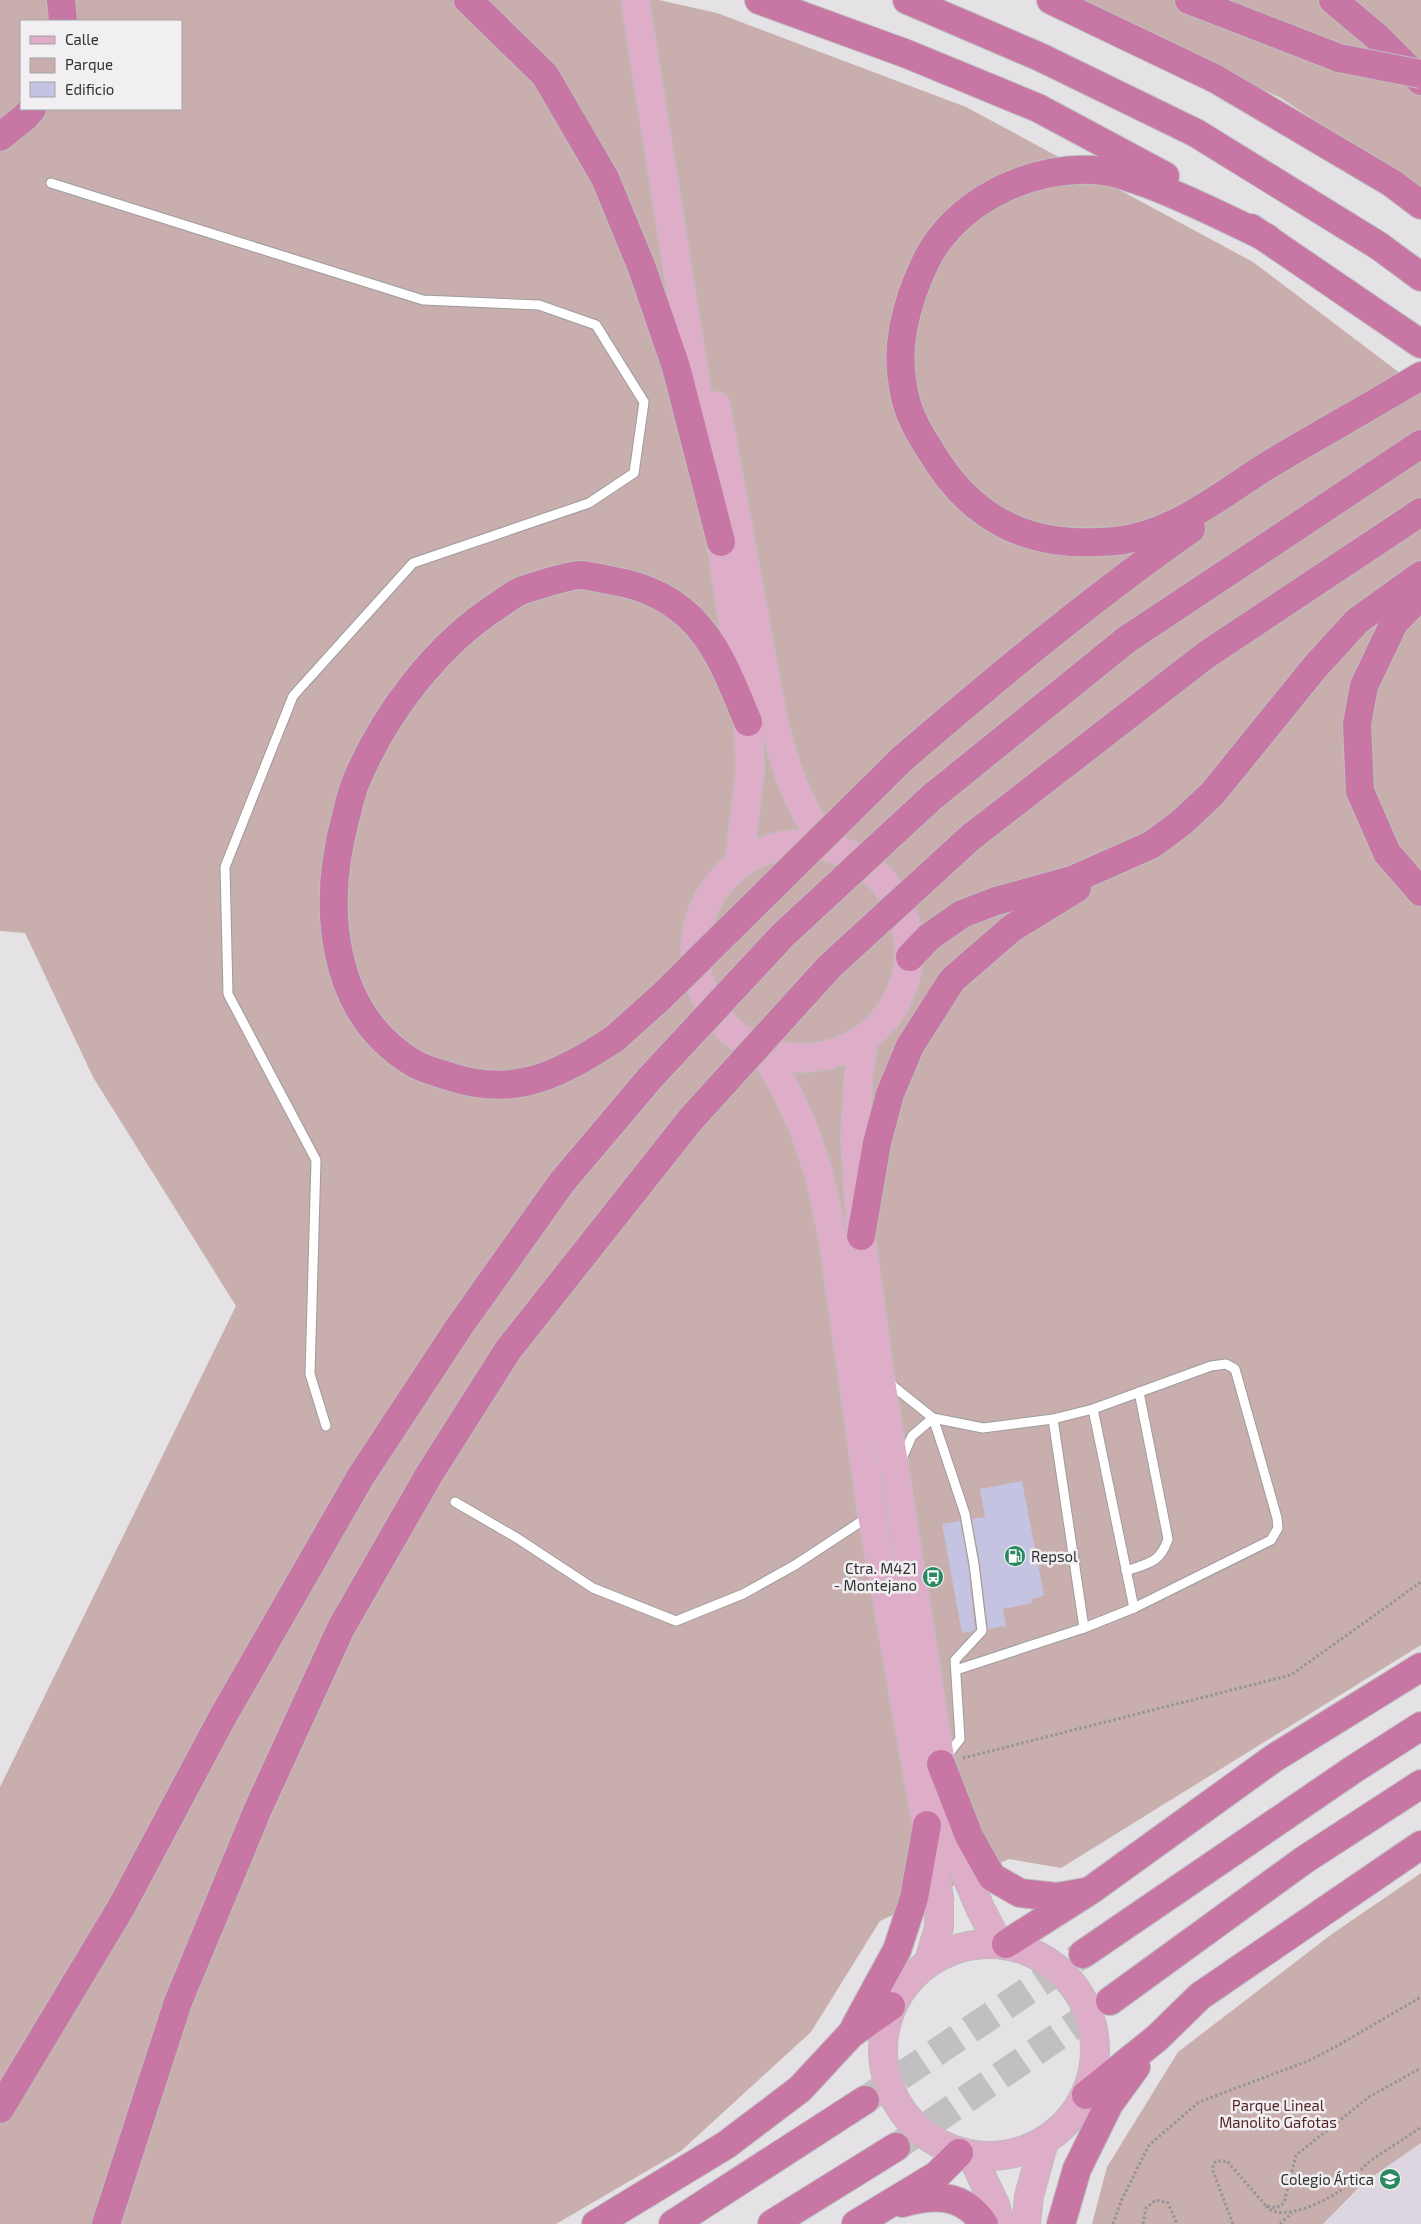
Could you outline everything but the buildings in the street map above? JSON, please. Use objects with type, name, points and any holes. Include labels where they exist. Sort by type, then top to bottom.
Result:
[{"type":"highway","points":[[61,0],[63,20]]},
{"type":"highway","points":[[468,0],[545,75],[606,178],[642,268],[676,367],[721,542]]},
{"type":"highway","points":[[759,0],[907,54],[1038,108],[1178,182],[1267,238],[1421,344]]},
{"type":"highway","points":[[907,0],[1040,57],[1196,134],[1379,246],[1421,277]]},
{"type":"highway","points":[[1051,0],[1216,79],[1392,183],[1421,205]]},
{"type":"highway","points":[[1189,0],[1338,58],[1421,74]]},
{"type":"highway","points":[[1333,0],[1370,31],[1421,81]]},
{"type":"highway","points":[[0,137],[31,110]]},
{"type":"highway","points":[[1267,238],[1184,198],[1128,177],[1097,170],[1066,170],[1036,176],[1001,189],[976,204],[954,222],[934,246],[922,267],[904,319],[900,354],[903,387],[912,422],[943,473],[981,511],[1001,524],[1038,538],[1078,542],[1116,541],[1150,534],[1183,520],[1268,466],[1421,376]]},
{"type":"highway","points":[[748,722],[720,655],[697,624],[668,599],[631,584],[579,575],[521,591],[480,617],[440,652],[388,718],[354,785],[340,839],[333,888],[334,937],[347,981],[365,1020],[396,1052],[423,1068],[463,1081],[479,1084],[517,1084],[542,1078],[574,1065],[614,1039],[668,990],[902,759],[1008,668],[1157,553],[1350,418]]},
{"type":"highway","points":[[0,2109],[122,1906],[222,1718],[362,1476],[459,1327],[562,1182],[650,1078],[783,935],[932,797],[1126,640],[1421,444]]},
{"type":"highway","points":[[106,2224],[178,2002],[258,1809],[341,1628],[430,1473],[508,1350],[691,1119],[830,966],[971,837],[1206,654],[1421,512]]},
{"type":"highway","points":[[861,1236],[877,1143],[890,1094],[910,1046],[952,980],[1012,928],[1151,845],[1181,823],[1212,794],[1315,667],[1357,621],[1421,575]]},
{"type":"highway","points":[[1421,595],[1394,623],[1364,686],[1357,724],[1360,791],[1387,853],[1421,892]]},
{"type":"highway","points":[[910,957],[929,937],[962,914],[996,901],[1072,880],[1151,845]]},
{"type":"highway","points":[[1002,1944],[1091,1890],[1274,1758],[1421,1667]]},
{"type":"highway","points":[[1083,1954],[1354,1768],[1421,1726]]},
{"type":"highway","points":[[941,1764],[969,1836],[992,1877],[1020,1893],[1057,1897],[1091,1890]]},
{"type":"highway","points":[[1110,2001],[1304,1860],[1421,1784]]},
{"type":"highway","points":[[851,2034],[897,1950],[914,1898],[927,1826]]},
{"type":"highway","points":[[1086,2095],[1157,2038],[1200,1996],[1421,1845]]},
{"type":"highway","points":[[596,2224],[726,2145],[800,2089],[851,2034],[891,2006]]},
{"type":"highway","points":[[1061,2224],[1077,2169],[1109,2104],[1157,2038]]},
{"type":"highway","points":[[673,2224],[865,2100]]},
{"type":"highway","points":[[772,2224],[896,2147]]},
{"type":"highway","points":[[856,2224],[936,2175],[965,2154]]},
{"type":"highway","points":[[881,2208],[934,2196],[948,2198],[966,2205],[984,2224]]},
{"type":"main road","points":[[643,11],[748,722],[750,770],[739,864]]},
{"type":"main road","points":[[643,11],[772,714],[784,763],[796,796],[826,845]]},
{"type":"main road","points":[[793,845],[826,845],[857,859],[886,884],[905,919],[910,957],[906,982],[896,1004],[881,1025],[864,1040],[837,1052],[805,1059],[763,1052],[738,1037],[710,1007],[702,990],[696,969],[694,943],[698,919],[706,898],[718,881],[739,864],[765,851],[793,845]]},
{"type":"main road","points":[[864,1040],[859,1071],[855,1137],[861,1236],[880,1376],[941,1764],[962,1865],[980,1908],[1002,1944]]},
{"type":"main road","points":[[763,1052],[785,1088],[804,1127],[818,1171],[832,1233],[872,1514],[939,1897],[939,1927],[929,1961]]},
{"type":"main road","points":[[1002,1944],[1050,1962],[1075,1986],[1094,2030],[1096,2063],[1086,2095],[1069,2121],[1044,2142],[1003,2156],[965,2154],[933,2141],[903,2115],[886,2080],[882,2049],[891,2006],[908,1980],[929,1961],[965,1946],[1002,1944]]},
{"type":"main road","points":[[1026,2224],[1029,2196],[1044,2142]]},
{"type":"main road","points":[[965,2154],[996,2207],[999,2224]]},
{"type":"lane","points":[[51,183],[423,300],[540,305],[596,325],[644,402],[634,472],[589,503],[413,563],[299,689],[293,696],[225,868],[228,994],[316,1160],[310,1374],[326,1426]]},
{"type":"lane","points":[[880,1376],[933,1418],[983,1428],[1054,1419],[1093,1409],[1211,1366],[1226,1364],[1235,1369],[1278,1518],[1278,1528],[1271,1540],[1134,1608],[1084,1628],[956,1670]]},
{"type":"lane","points":[[1126,1571],[1151,1562],[1164,1553],[1168,1538],[1139,1392]]},
{"type":"lane","points":[[1093,1409],[1134,1608]]},
{"type":"lane","points":[[896,1474],[912,1436],[933,1418]]},
{"type":"lane","points":[[933,1418],[965,1514],[974,1564],[982,1631],[955,1660],[960,1739],[941,1764]]},
{"type":"lane","points":[[1054,1419],[1084,1628]]},
{"type":"lane","points":[[455,1502],[517,1538],[593,1588],[676,1621],[743,1594],[795,1564],[872,1514]]},
{"type":"path","points":[[941,1764],[1291,1675],[1421,1582]]},
{"type":"path","points":[[1113,2224],[1122,2199],[1148,2144],[1199,2102],[1308,2061],[1421,1997]]},
{"type":"path","points":[[1266,2206],[1276,2208],[1284,2203],[1296,2155],[1369,2097],[1421,2068]]},
{"type":"path","points":[[1280,2224],[1293,2213],[1335,2195],[1367,2163],[1421,2127]]},
{"type":"path","points":[[1233,2224],[1213,2171],[1213,2164],[1222,2159],[1227,2161],[1271,2213],[1293,2213]]},
{"type":"path","points":[[1143,2224],[1146,2208],[1156,2200],[1168,2203],[1177,2224]]},
{"type":"shaded area","name":"Colegio Ártica","points":[[1421,2131],[1421,2224],[1303,2224]]},
{"type":"green space","points":[[0,0],[659,0],[717,13],[966,107],[1253,262],[1421,389],[1421,1645],[1061,1868],[1009,1859],[880,1921],[811,2032],[681,2151],[556,2224],[0,2224],[0,1787],[236,1306],[93,1077],[25,933],[0,931]]},
{"type":"green space","points":[[1067,0],[1421,0],[1421,189],[1279,97]]},
{"type":"green space","name":"Parque Lineal Manolito Gafotas","points":[[1421,1873],[1421,2143],[1363,2183],[1323,2224],[1092,2224],[1107,2167],[1178,2052],[1332,1934]]},
{"type":"tunnel","points":[[865,2100],[1083,1954]]},
{"type":"tunnel","points":[[896,2147],[1110,2001]]},
{"type":"place","name":"Repsol","points":[[1015,1556]]},
{"type":"place","name":"Ctra. M421 - Montejano","points":[[933,1577]]},
{"type":"place","name":"Colegio Ártica","points":[[1390,2179]]}]
